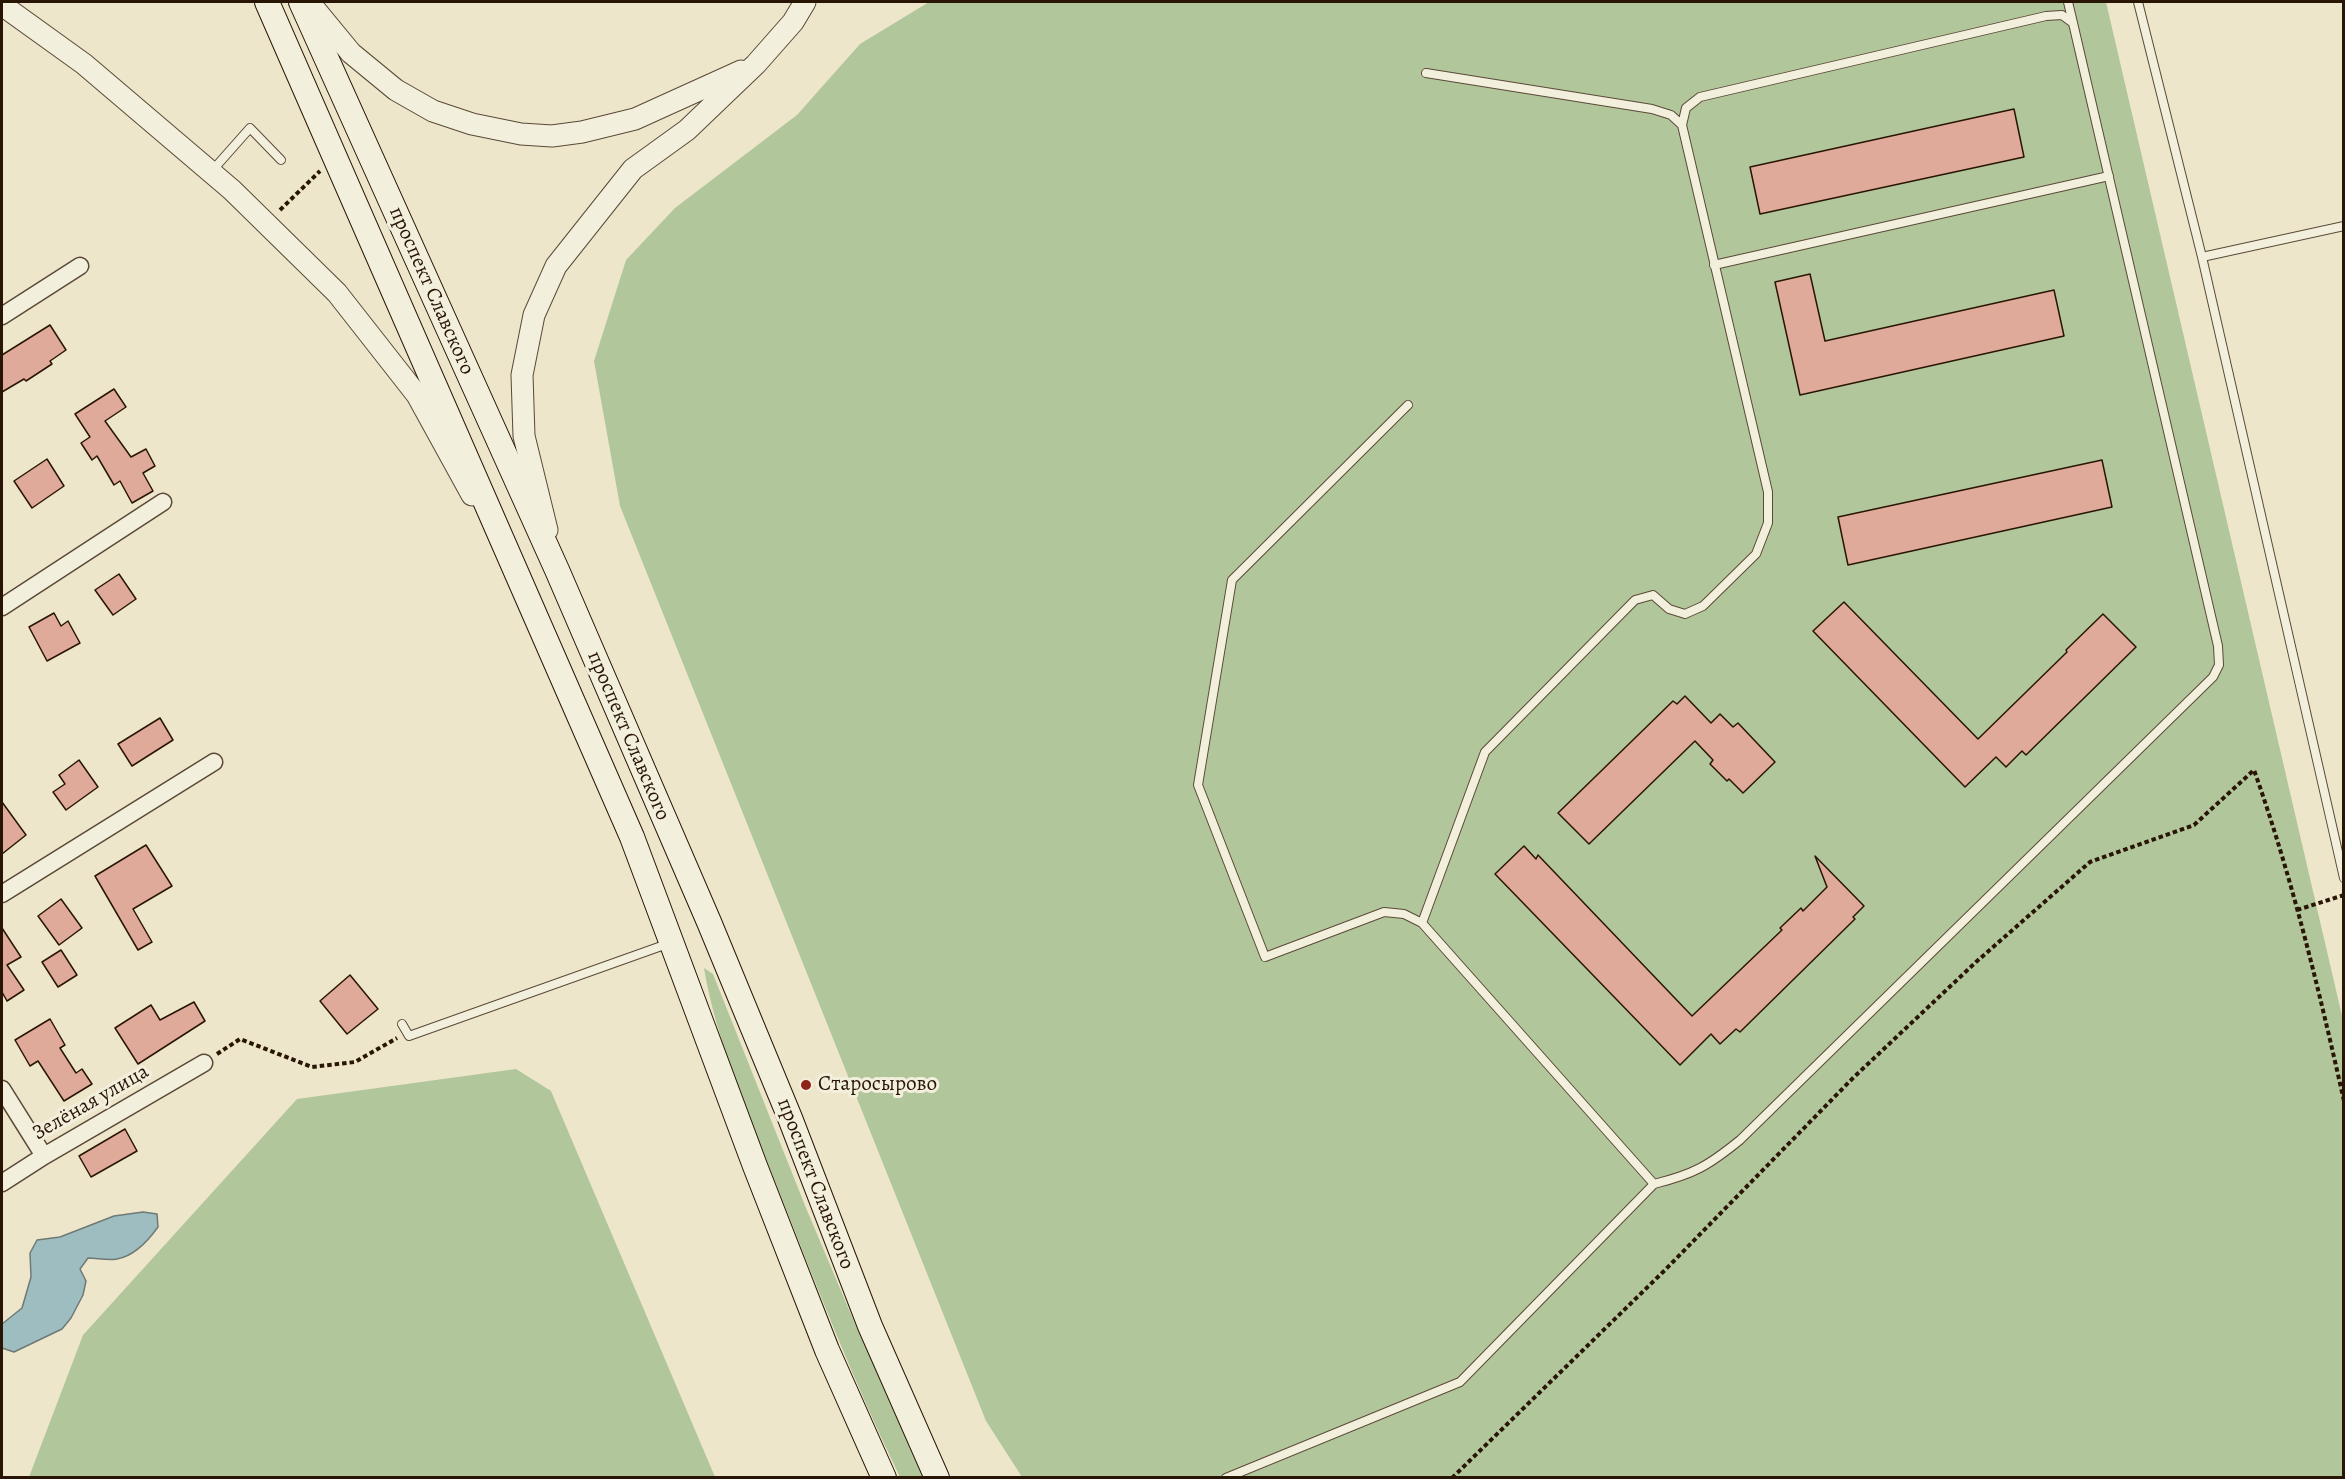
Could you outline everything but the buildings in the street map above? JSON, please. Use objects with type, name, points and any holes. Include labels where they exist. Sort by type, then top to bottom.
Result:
[{"type":"main road","name":"проспект Славского","points":[[267,2],[632,837],[755,1166],[827,1350],[884,1478]]},
{"type":"main road","name":"проспект Славского","points":[[301,2],[557,570],[709,922],[790,1118],[870,1326],[937,1478]]},
{"type":"street","points":[[309,2],[351,53],[396,90],[433,111],[472,124],[521,134],[552,136],[582,132],[635,119],[756,64]]},
{"type":"street","points":[[557,570],[524,436],[522,375],[534,315],[556,266],[633,169],[687,130],[756,64],[793,22],[805,2]]},
{"type":"street","points":[[2,5],[84,64],[210,172],[337,293],[417,395],[521,582]]},
{"type":"street","points":[[2,316],[80,266]]},
{"type":"street","points":[[2,607],[163,502]]},
{"type":"street","points":[[2,894],[214,762]]},
{"type":"street","name":"Зелёная улица","points":[[2,1183],[204,1063]]},
{"type":"street","points":[[2,1089],[44,1156]]},
{"type":"lane","points":[[1226,1478],[1460,1382],[1654,1184],[1683,1177],[1710,1164],[1740,1140],[2213,677],[2218,665],[2218,646],[2068,2]]},
{"type":"lane","points":[[2138,2],[2202,257],[2343,878]]},
{"type":"lane","points":[[1422,923],[1485,752],[1635,600],[1653,595],[1669,609],[1685,615],[1704,606],[1756,554],[1768,523],[1768,492],[1682,125],[1686,108],[1700,97],[2046,16],[2062,15],[2073,23]]},
{"type":"lane","points":[[1426,73],[1653,109],[1671,115],[1682,125]]},
{"type":"lane","points":[[210,172],[250,128],[281,160]]},
{"type":"lane","points":[[1714,265],[2109,176]]},
{"type":"lane","points":[[2202,257],[2343,226]]},
{"type":"lane","points":[[1408,405],[1232,580],[1198,785],[1264,957],[1384,912],[1404,914],[1422,923],[1654,1184]]},
{"type":"lane","points":[[402,1024],[409,1036],[671,943]]},
{"type":"path","points":[[278,213],[321,170]]},
{"type":"path","points":[[1452,1478],[1664,1271],[1853,1078],[1976,962],[2090,862],[2194,825],[2254,770],[2297,910],[2327,1024],[2343,1101]]},
{"type":"path","points":[[2297,910],[2343,896]]},
{"type":"path","points":[[204,1063],[240,1040],[312,1068],[355,1062],[407,1033]]},
{"type":"green space","points":[[929,2],[2106,2],[2343,1020],[2343,1477],[1022,1477],[986,1421],[620,506],[594,361],[626,260],[675,208],[797,115],[860,44]]},
{"type":"green space","points":[[704,968],[713,974],[806,1208],[858,1331],[926,1477],[900,1477],[866,1404],[819,1292],[734,1075],[716,1022]]},
{"type":"green space","points":[[516,1069],[551,1091],[715,1477],[29,1477],[83,1335],[297,1099]]},
{"type":"water","points":[[143,1212],[157,1214],[158,1227],[140,1247],[129,1255],[110,1260],[88,1258],[80,1269],[86,1281],[83,1295],[71,1318],[62,1329],[14,1352],[2,1348],[2,1324],[22,1308],[31,1277],[30,1253],[37,1240],[60,1237],[114,1216]]},
{"type":"place","name":"Старосырово","points":[[806,1085]]}]
